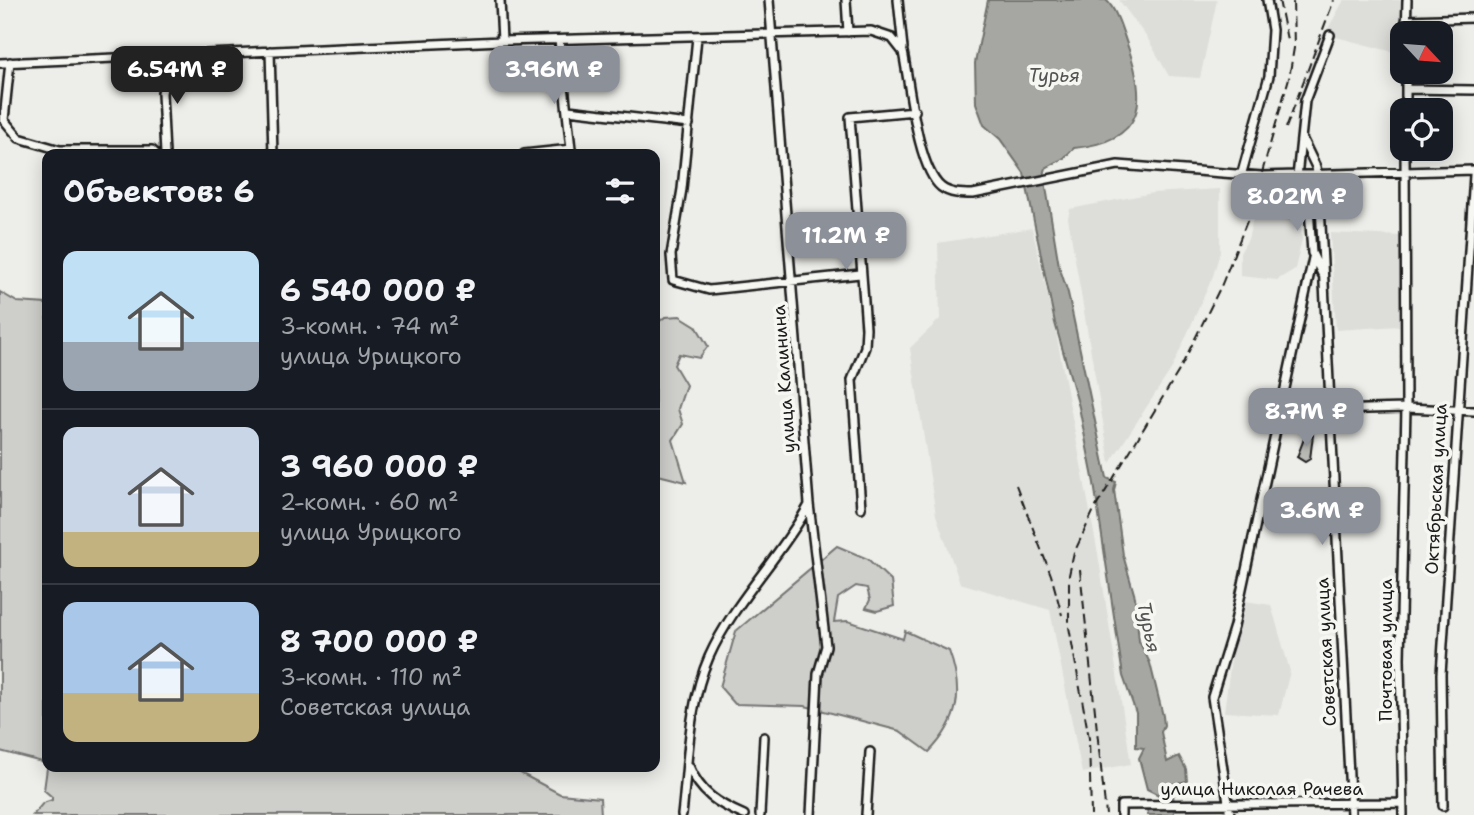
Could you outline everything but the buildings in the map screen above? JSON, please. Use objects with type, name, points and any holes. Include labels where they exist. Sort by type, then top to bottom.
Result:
[{"type":"street","points":[[500,0],[502,41]]},
{"type":"street","name":"улица Калинина","points":[[769,0],[809,504],[827,646],[818,674],[811,815]]},
{"type":"street","points":[[845,0],[848,32]]},
{"type":"street","points":[[898,0],[903,52],[927,168],[944,190],[972,194],[1118,165],[1241,176],[1318,177],[1405,171],[1474,172]]},
{"type":"street","points":[[1241,176],[1271,65],[1272,30],[1267,0]]},
{"type":"street","points":[[1406,0],[1406,20],[1474,18]]},
{"type":"street","points":[[0,63],[502,41],[848,32],[882,33],[892,37],[903,52]]},
{"type":"street","points":[[1297,177],[1305,101],[1330,35]]},
{"type":"street","points":[[697,37],[689,124],[671,254],[673,280],[709,290],[860,274]]},
{"type":"street","points":[[559,40],[572,149]]},
{"type":"street","points":[[270,51],[273,149]]},
{"type":"street","points":[[165,149],[162,93],[169,56]]},
{"type":"street","points":[[10,62],[4,120],[19,138],[57,149]]},
{"type":"street","points":[[1406,84],[1406,98]]},
{"type":"street","points":[[1406,89],[1474,90]]},
{"type":"street","points":[[568,110],[689,124]]},
{"type":"street","points":[[862,508],[852,380],[864,347],[866,328],[850,117],[915,111]]},
{"type":"street","name":"Советская улица","points":[[1303,140],[1318,177],[1350,815]]},
{"type":"street","name":"Почтовая улица","points":[[1403,815],[1400,658],[1406,408],[1405,161]]},
{"type":"street","name":"Октябрьская улица","points":[[1443,806],[1441,674],[1456,410],[1474,172]]},
{"type":"street","name":"Советская улица","points":[[1307,177],[1313,258],[1324,278]]},
{"type":"street","points":[[1230,815],[1212,697],[1232,636],[1313,258]]},
{"type":"street","points":[[1329,410],[1406,408],[1474,411]]},
{"type":"street","points":[[682,815],[701,680],[709,658],[739,605],[809,504]]},
{"type":"street","points":[[760,815],[764,737]]},
{"type":"street","points":[[866,815],[870,752]]},
{"type":"street","points":[[688,765],[694,778],[710,798],[744,815]]},
{"type":"street","name":"улица Николая Рачева","points":[[1121,815],[1121,805],[1402,803]]},
{"type":"shaded area","points":[[1119,0],[1217,0],[1200,78],[1169,76],[1148,39]]},
{"type":"shaded area","points":[[1344,0],[1400,0],[1400,21],[1390,21],[1390,51],[1325,34]]},
{"type":"shaded area","points":[[1220,189],[1220,252],[1213,276],[1172,368],[1110,463],[1068,218],[1070,209],[1153,193]]},
{"type":"shaded area","points":[[1270,208],[1281,215],[1299,213],[1302,239],[1295,269],[1277,280],[1240,276],[1240,253],[1248,239],[1255,211]]},
{"type":"shaded area","points":[[1032,228],[1054,322],[1098,554],[1131,764],[1082,773],[1050,610],[960,583],[936,515],[910,348],[940,319],[938,243]]},
{"type":"shaded area","points":[[1330,233],[1402,236],[1399,326],[1336,330]]},
{"type":"shaded area","points":[[0,292],[17,302],[42,304],[42,762],[0,751]]},
{"type":"shaded area","points":[[680,316],[696,326],[708,346],[699,358],[679,354],[674,365],[686,385],[678,409],[683,424],[673,440],[686,482],[660,476],[660,321],[665,317]]},
{"type":"shaded area","points":[[837,546],[868,559],[891,581],[894,606],[877,611],[866,608],[870,600],[867,588],[856,586],[838,598],[834,622],[848,621],[903,639],[905,631],[949,651],[956,680],[956,705],[947,729],[929,752],[900,731],[805,706],[735,704],[720,687],[736,631]]},
{"type":"shaded area","points":[[1239,600],[1271,605],[1290,671],[1279,715],[1224,712]]},
{"type":"shaded area","points":[[46,772],[518,772],[560,794],[600,798],[601,815],[33,815],[43,803],[52,800],[44,790]]},
{"type":"water","name":"Турья","points":[[988,0],[1106,0],[1119,20],[1134,65],[1138,101],[1135,116],[1128,128],[1098,144],[1074,148],[1064,158],[1046,168],[1044,175],[1059,266],[1068,293],[1107,478],[1116,482],[1114,490],[1123,555],[1135,597],[1139,641],[1150,663],[1163,716],[1164,725],[1161,732],[1167,762],[1179,756],[1186,769],[1187,781],[1173,784],[1174,815],[1148,815],[1147,809],[1156,809],[1161,796],[1147,789],[1139,758],[1144,748],[1136,747],[1136,713],[1123,676],[1094,483],[1079,407],[1055,323],[1024,173],[1000,139],[984,125],[976,103],[975,63]]},
{"type":"railway","points":[[1279,0],[1287,40]]},
{"type":"railway","points":[[1091,815],[1089,738],[1069,627],[1069,575],[1074,553],[1094,510],[1180,369],[1222,284],[1251,211],[1289,78],[1294,48],[1293,0]]},
{"type":"railway","points":[[1286,128],[1334,0]]},
{"type":"railway","points":[[1016,485],[1051,575],[1062,615]]},
{"type":"railway","points":[[1080,570],[1106,815]]}]
